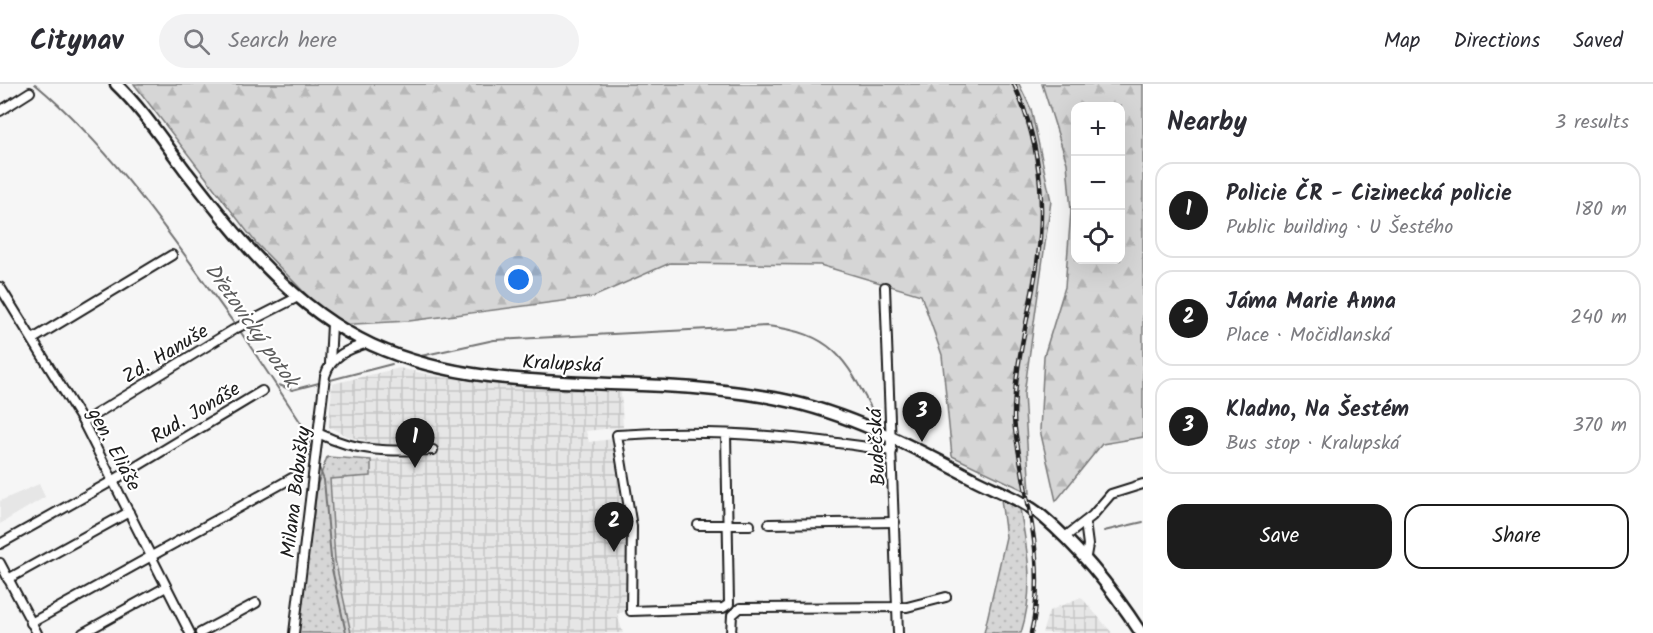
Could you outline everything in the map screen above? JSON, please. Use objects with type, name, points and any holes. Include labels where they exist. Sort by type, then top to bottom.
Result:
[{"type":"main road","name":"Kralupská","points":[[116,84],[135,102],[274,278],[332,324],[368,343],[418,362],[508,379],[723,390],[781,399],[820,409],[943,462],[1039,513],[1086,556],[1141,633]]},
{"type":"street","points":[[0,111],[30,92]]},
{"type":"street","points":[[33,339],[172,255]]},
{"type":"street","name":"gen. Eliáše","points":[[0,287],[83,422],[190,633]]},
{"type":"street","name":"Budečská","points":[[885,287],[896,522],[898,633]]},
{"type":"street","name":"Zd. Hanuše","points":[[83,422],[233,330],[298,297]]},
{"type":"street","name":"Milana Babušky","points":[[294,633],[320,434],[325,376],[330,363],[332,324]]},
{"type":"street","points":[[330,363],[342,353],[368,343]]},
{"type":"street","name":"Rud. Jonáše","points":[[0,544],[114,480],[262,391]]},
{"type":"street","points":[[726,434],[731,601],[723,608],[632,610],[632,527],[617,435],[678,431],[726,434],[846,443],[892,451]]},
{"type":"street","points":[[320,434],[340,444],[375,452],[434,450]]},
{"type":"street","points":[[31,623],[292,478]]},
{"type":"street","points":[[1065,537],[1085,522],[1111,494],[1143,484]]},
{"type":"street","points":[[8,579],[129,512]]},
{"type":"street","points":[[769,524],[896,522]]},
{"type":"street","points":[[1085,522],[1088,545],[1086,556]]},
{"type":"street","points":[[698,525],[750,525]]},
{"type":"street","points":[[0,563],[37,633]]},
{"type":"street","points":[[83,633],[166,587]]},
{"type":"street","points":[[731,633],[731,618],[735,611],[907,607],[946,597]]},
{"type":"street","points":[[200,633],[256,603]]},
{"type":"shaded area","points":[[399,368],[440,377],[561,389],[621,392],[623,427],[586,431],[589,442],[613,439],[626,529],[627,611],[617,614],[623,633],[351,633],[335,560],[330,479],[370,476],[371,460],[433,456],[433,450],[431,439],[381,445],[347,436],[329,427],[332,384]]},
{"type":"shaded area","points":[[39,484],[45,497],[0,524],[0,501]]},
{"type":"shaded area","points":[[1081,597],[1112,633],[1042,633],[1049,611]]},
{"type":"green space","points":[[134,84],[1019,84],[1031,109],[1051,201],[1024,394],[1030,493],[952,456],[942,355],[921,295],[820,265],[670,263],[593,297],[409,321],[336,325],[256,243]]},
{"type":"green space","points":[[1042,84],[1143,84],[1143,437],[1102,444],[1056,501],[1040,430],[1044,356],[1065,287],[1071,211],[1067,163]]},
{"type":"green space","points":[[327,457],[371,460],[371,476],[330,479],[335,560],[351,633],[297,633],[318,483]]},
{"type":"green space","points":[[1001,499],[1020,509],[1026,541],[1029,586],[1021,633],[984,633],[1006,537]]},
{"type":"waterway","name":"Dřetovický potok","points":[[35,84],[92,138],[118,168],[167,230],[236,326]]},
{"type":"waterway","points":[[421,356],[494,340],[767,326],[789,329],[807,335],[833,351],[844,362],[872,410]]},
{"type":"waterway","name":"Dřetovický potok","points":[[240,331],[301,423],[312,451]]},
{"type":"waterway","points":[[279,385],[292,390],[392,364]]},
{"type":"waterway","name":"Dřetovický potok","points":[[318,465],[324,480],[332,569],[346,633]]},
{"type":"waterway","points":[[1104,531],[1143,522]]},
{"type":"railway","points":[[1014,84],[1032,134],[1040,184],[1041,210],[1037,262],[1014,402],[1016,440],[1036,554],[1037,593],[1031,633]]},
{"type":"place","name":"Kladno, Na Šestém","points":[[922,442]]},
{"type":"place","name":"Policie ČR - Cizinecká policie","points":[[415,468]]},
{"type":"place","name":"Jáma Marie Anna","points":[[614,552]]}]
